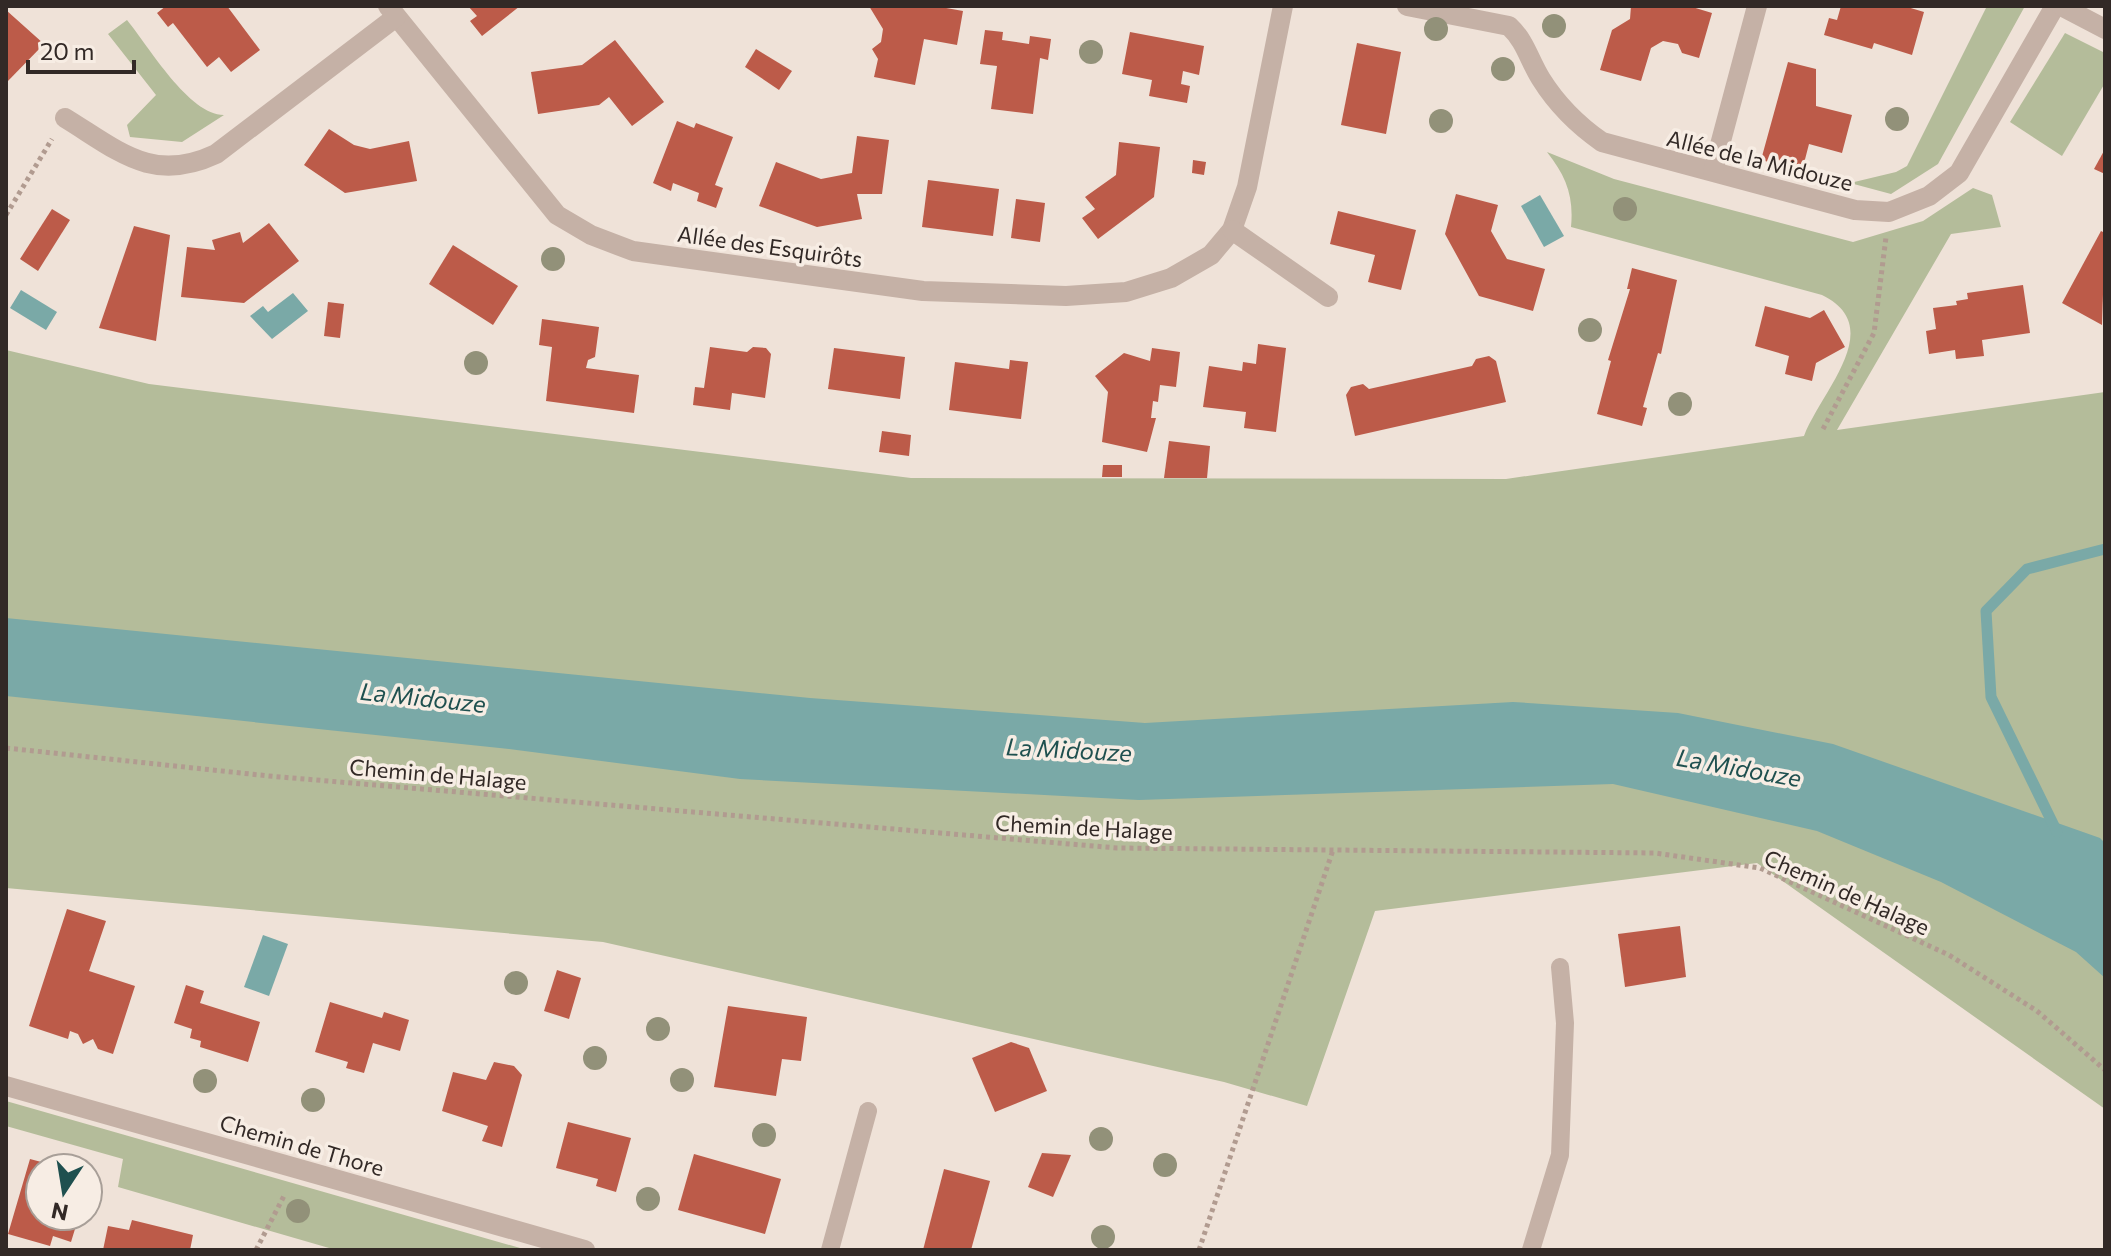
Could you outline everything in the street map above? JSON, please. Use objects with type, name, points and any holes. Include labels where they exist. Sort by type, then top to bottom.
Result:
[{"type":"street","name":"Allée des Esquirôts","points":[[392,11],[557,215],[591,235],[633,251],[923,291],[1066,296],[1126,292],[1171,278],[1211,255],[1232,230],[1247,187],[1283,6]]},
{"type":"street","name":"Allée de la Midouze","points":[[1407,6],[1509,26],[1522,38],[1541,79],[1583,128],[1602,142],[1855,210],[1889,212],[1929,196],[1959,173],[2058,6]]},
{"type":"street","points":[[1713,171],[1757,6]]},
{"type":"street","points":[[2058,6],[2105,29]]},
{"type":"street","points":[[65,118],[135,161],[168,168],[192,165],[216,154],[392,11]]},
{"type":"street","points":[[1232,230],[1328,297]]},
{"type":"street","name":"Chemin de Thore","points":[[6,1086],[585,1250]]},
{"type":"lane","points":[[1531,1250],[1560,1155],[1565,1023],[1560,967]]},
{"type":"lane","points":[[830,1250],[868,1111]]},
{"type":"path","points":[[6,215],[65,118]]},
{"type":"path","points":[[1823,429],[1874,333],[1889,212]]},
{"type":"path","name":"Chemin de Halage","points":[[6,748],[269,776],[1117,848],[1655,853],[1760,868],[1949,955],[2037,1011],[2105,1070]]},
{"type":"path","points":[[1199,1250],[1333,850]]},
{"type":"path","points":[[256,1250],[298,1169]]},
{"type":"green space","points":[[1987,6],[2025,6],[1938,164],[1891,194],[1850,183],[1896,172],[1907,166]]},
{"type":"green space","points":[[127,20],[184,92],[197,104],[224,115],[182,142],[130,137],[127,125],[156,95],[108,34]]},
{"type":"green space","points":[[2065,33],[2105,53],[2105,83],[2062,156],[2010,122]]},
{"type":"green space","points":[[1547,152],[1614,179],[1853,242],[1923,221],[1973,188],[1992,195],[2001,227],[1951,234],[1837,430],[2105,392],[2105,1109],[1757,863],[1375,911],[1307,1106],[1224,1082],[603,942],[6,888],[6,350],[149,384],[911,478],[1506,479],[1804,436],[1835,380],[1850,342],[1849,324],[1841,308],[1822,295],[1571,227],[1567,187]]},
{"type":"green space","points":[[6,1101],[527,1250],[336,1250],[118,1187],[123,1159],[6,1126]]},
{"type":"water","points":[[1540,195],[1564,236],[1544,247],[1521,206]]},
{"type":"water","points":[[21,290],[57,312],[46,330],[10,308]]},
{"type":"water","points":[[293,293],[308,311],[272,339],[250,316],[263,306],[268,312]]},
{"type":"water","name":"La Midouze","points":[[6,618],[810,698],[1145,723],[1513,702],[1678,713],[1833,744],[2100,838],[2105,843],[2105,978],[2076,952],[1941,882],[1817,831],[1613,784],[1139,800],[740,779],[509,749],[6,696]]},
{"type":"water","points":[[263,935],[288,944],[269,996],[244,987]]},
{"type":"building","points":[[166,6],[227,6],[260,50],[231,72],[219,57],[207,67],[173,23],[168,27],[157,13]]},
{"type":"building","points":[[468,6],[520,6],[482,36],[470,21],[477,16]]},
{"type":"building","points":[[869,6],[935,6],[963,11],[957,45],[924,39],[915,85],[874,77],[878,59],[872,49],[881,42],[883,29]]},
{"type":"building","points":[[1631,6],[1689,6],[1712,13],[1699,58],[1682,53],[1678,44],[1663,41],[1651,48],[1641,81],[1600,70],[1612,30],[1630,19]]},
{"type":"building","points":[[1841,6],[1904,6],[1924,12],[1912,55],[1874,43],[1872,49],[1824,35],[1829,18],[1837,20]]},
{"type":"building","points":[[6,10],[44,44],[6,83]]},
{"type":"building","points":[[985,30],[1003,32],[1002,40],[1029,44],[1030,36],[1051,39],[1048,60],[1040,58],[1033,114],[991,109],[997,66],[980,64]]},
{"type":"building","points":[[1130,32],[1204,46],[1199,75],[1183,71],[1181,84],[1190,86],[1187,103],[1149,96],[1152,80],[1122,74]]},
{"type":"building","points":[[615,40],[664,102],[632,126],[609,97],[599,105],[538,114],[531,72],[582,65]]},
{"type":"building","points":[[1357,43],[1401,52],[1386,134],[1341,125]]},
{"type":"building","points":[[756,49],[792,71],[779,90],[745,67]]},
{"type":"building","points":[[1788,62],[1816,69],[1816,106],[1852,115],[1842,153],[1809,144],[1802,171],[1761,160]]},
{"type":"building","points":[[677,121],[694,128],[696,123],[733,137],[715,185],[723,188],[716,208],[697,201],[699,193],[673,183],[671,191],[653,183]]},
{"type":"building","points":[[329,129],[354,145],[370,149],[409,141],[417,181],[345,193],[304,165]]},
{"type":"building","points":[[857,136],[889,140],[882,194],[857,194],[862,219],[817,227],[759,206],[776,162],[821,179],[852,173]]},
{"type":"building","points":[[1119,142],[1160,147],[1154,197],[1098,239],[1082,218],[1095,209],[1085,197],[1116,175]]},
{"type":"building","points":[[2105,149],[2105,174],[2094,169]]},
{"type":"building","points":[[1193,160],[1206,162],[1204,175],[1192,173]]},
{"type":"building","points":[[928,180],[999,189],[993,236],[922,227]]},
{"type":"building","points":[[1456,194],[1498,205],[1491,231],[1507,259],[1545,269],[1533,311],[1479,296],[1445,234]]},
{"type":"building","points":[[1016,199],[1045,203],[1040,242],[1011,238]]},
{"type":"building","points":[[52,209],[70,220],[38,271],[20,259]]},
{"type":"building","points":[[1338,211],[1416,230],[1401,290],[1368,282],[1375,255],[1330,244]]},
{"type":"building","points":[[269,223],[299,261],[244,303],[181,297],[187,247],[215,250],[212,240],[240,232],[243,243]]},
{"type":"building","points":[[134,226],[170,235],[156,341],[99,328]]},
{"type":"building","points":[[2101,231],[2105,233],[2102,325],[2062,303]]},
{"type":"building","points":[[453,245],[518,286],[493,325],[429,284]]},
{"type":"building","points":[[1632,268],[1677,280],[1661,354],[1658,353],[1643,407],[1647,408],[1642,426],[1597,414],[1611,361],[1608,360],[1630,289],[1627,289]]},
{"type":"building","points":[[2023,285],[2030,333],[1982,340],[1984,356],[1956,359],[1955,350],[1929,354],[1926,331],[1936,329],[1933,308],[1957,305],[1956,301],[1968,299],[1967,293]]},
{"type":"building","points":[[328,302],[344,304],[340,338],[324,336]]},
{"type":"building","points":[[1765,306],[1810,318],[1824,310],[1845,347],[1816,363],[1812,381],[1785,374],[1789,356],[1755,346]]},
{"type":"building","points":[[542,319],[599,327],[595,357],[588,360],[586,368],[639,375],[634,413],[546,401],[552,347],[539,345]]},
{"type":"building","points":[[1258,344],[1286,348],[1276,432],[1244,428],[1246,412],[1203,407],[1209,366],[1242,371],[1243,362],[1256,364]]},
{"type":"building","points":[[710,347],[747,352],[753,347],[766,348],[771,354],[765,398],[732,393],[730,410],[693,405],[695,387],[704,388]]},
{"type":"building","points":[[834,348],[905,357],[900,399],[828,389]]},
{"type":"building","points":[[1152,348],[1180,352],[1176,387],[1160,385],[1158,402],[1153,401],[1151,418],[1156,418],[1147,452],[1102,442],[1108,392],[1095,376],[1124,353],[1150,361]]},
{"type":"building","points":[[1489,356],[1496,361],[1506,402],[1355,436],[1346,395],[1351,387],[1363,384],[1369,389],[1472,366],[1476,359]]},
{"type":"building","points":[[1010,360],[1028,362],[1021,419],[949,410],[955,362],[1009,369]]},
{"type":"building","points":[[882,431],[911,435],[909,456],[879,452]]},
{"type":"building","points":[[1169,441],[1210,446],[1207,478],[1164,478]]},
{"type":"building","points":[[1103,465],[1122,465],[1122,477],[1102,477]]},
{"type":"building","points":[[67,909],[106,921],[89,971],[135,986],[113,1054],[98,1049],[93,1039],[83,1044],[78,1034],[70,1031],[68,1039],[29,1026]]},
{"type":"building","points":[[1680,926],[1686,977],[1625,987],[1618,934]]},
{"type":"building","points":[[557,970],[581,978],[569,1019],[544,1011]]},
{"type":"building","points":[[186,985],[204,991],[200,1003],[260,1022],[248,1062],[200,1047],[201,1041],[190,1038],[192,1029],[174,1023]]},
{"type":"building","points":[[330,1002],[382,1018],[384,1012],[409,1020],[400,1051],[373,1043],[364,1073],[346,1068],[348,1062],[315,1052]]},
{"type":"building","points":[[728,1006],[807,1017],[801,1061],[782,1059],[776,1096],[714,1087]]},
{"type":"building","points":[[1011,1042],[1029,1048],[1047,1091],[995,1112],[972,1058]]},
{"type":"building","points":[[494,1062],[514,1066],[522,1075],[502,1147],[482,1141],[488,1126],[442,1111],[453,1072],[486,1080]]},
{"type":"building","points":[[568,1122],[631,1138],[616,1192],[596,1186],[598,1179],[556,1168]]},
{"type":"building","points":[[1042,1153],[1071,1155],[1053,1197],[1028,1187]]},
{"type":"building","points":[[694,1154],[781,1179],[765,1234],[678,1210]]},
{"type":"building","points":[[944,1169],[990,1181],[971,1250],[923,1250]]},
{"type":"building","points":[[24,1179],[24,1232],[74,1232],[71,1242],[53,1236],[50,1246],[8,1234]]},
{"type":"building","points":[[132,1220],[193,1235],[190,1250],[103,1250],[108,1226],[129,1230]]},
{"type":"waterway","points":[[2057,832],[1991,697],[1986,611],[2027,569],[2105,549]]}]
